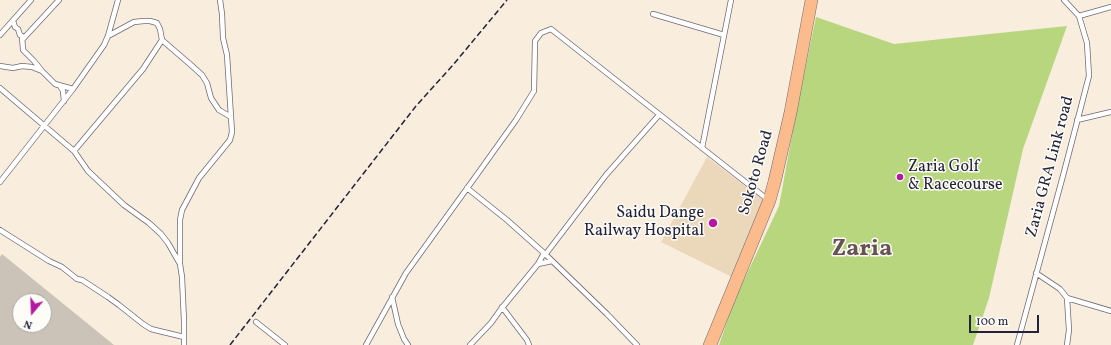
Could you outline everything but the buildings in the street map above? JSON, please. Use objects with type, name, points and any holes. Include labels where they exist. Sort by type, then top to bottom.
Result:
[{"type":"main road","name":"Sokoto Road","points":[[707,345],[767,200],[788,112],[809,0]]},
{"type":"main road","name":"Sokoto Road","points":[[713,345],[759,236],[778,183],[793,113],[814,0]]},
{"type":"street","points":[[0,35],[31,0]]},
{"type":"street","points":[[22,38],[59,0]]},
{"type":"street","points":[[0,182],[64,101],[104,45],[118,0]]},
{"type":"street","points":[[184,345],[182,277],[180,264],[180,220],[182,210],[199,178],[230,140],[232,132],[227,55],[223,38],[220,0]]},
{"type":"street","points":[[702,148],[731,0]]},
{"type":"street","name":"Zaria GRA Link road","points":[[1017,345],[1064,172],[1088,76],[1087,43],[1079,16],[1064,0]]},
{"type":"street","points":[[1079,16],[1111,6]]},
{"type":"street","points":[[652,14],[724,35]]},
{"type":"street","points":[[108,36],[134,22],[144,20],[157,24],[160,29],[162,40],[202,75],[207,83],[211,98],[219,110],[231,118]]},
{"type":"street","points":[[12,21],[22,38],[22,47],[24,52],[55,84],[73,89]]},
{"type":"street","points":[[366,345],[406,272],[516,120],[534,91],[535,41],[541,33],[551,29],[767,200]]},
{"type":"street","points":[[74,151],[143,69],[162,40]]},
{"type":"street","points":[[0,66],[13,68],[26,67],[42,71]]},
{"type":"street","points":[[60,86],[63,91],[64,101]]},
{"type":"street","points":[[0,88],[74,151],[88,171],[124,205],[150,223],[168,243],[180,264]]},
{"type":"street","points":[[1076,120],[1111,112]]},
{"type":"street","points":[[470,345],[491,323],[606,175],[659,115]]},
{"type":"street","points":[[467,188],[507,220],[545,254],[608,314],[637,345]]},
{"type":"street","points":[[0,230],[49,261],[62,267],[77,279],[82,280],[120,304],[143,324],[159,331],[184,337]]},
{"type":"street","points":[[538,264],[552,261]]},
{"type":"street","points":[[1036,273],[1060,290],[1068,298],[1111,310]]},
{"type":"street","points":[[392,297],[398,324],[408,345]]},
{"type":"street","points":[[1067,345],[1069,330],[1068,298]]},
{"type":"street","points":[[502,307],[527,340],[529,345]]},
{"type":"street","points":[[256,322],[285,345]]},
{"type":"shaded area","name":"Saidu Dange Railway Hospital","points":[[707,157],[761,198],[764,203],[732,277],[661,242]]},
{"type":"shaded area","points":[[2,254],[50,293],[12,293],[12,333],[52,333],[52,295],[114,345],[0,345],[0,257]]},
{"type":"green space","name":"Zaria Golf & Racecourse","points":[[816,17],[894,44],[1067,26],[1023,149],[989,298],[973,345],[719,345],[734,301],[779,206]]},
{"type":"railway","points":[[230,345],[416,106],[453,65],[507,0]]},
{"type":"place","name":"Zaria Golf & Racecourse","points":[[900,177]]},
{"type":"place","name":"Saidu Dange Railway Hospital","points":[[713,223]]},
{"type":"district","name":"Zaria","points":[[862,251]]}]
